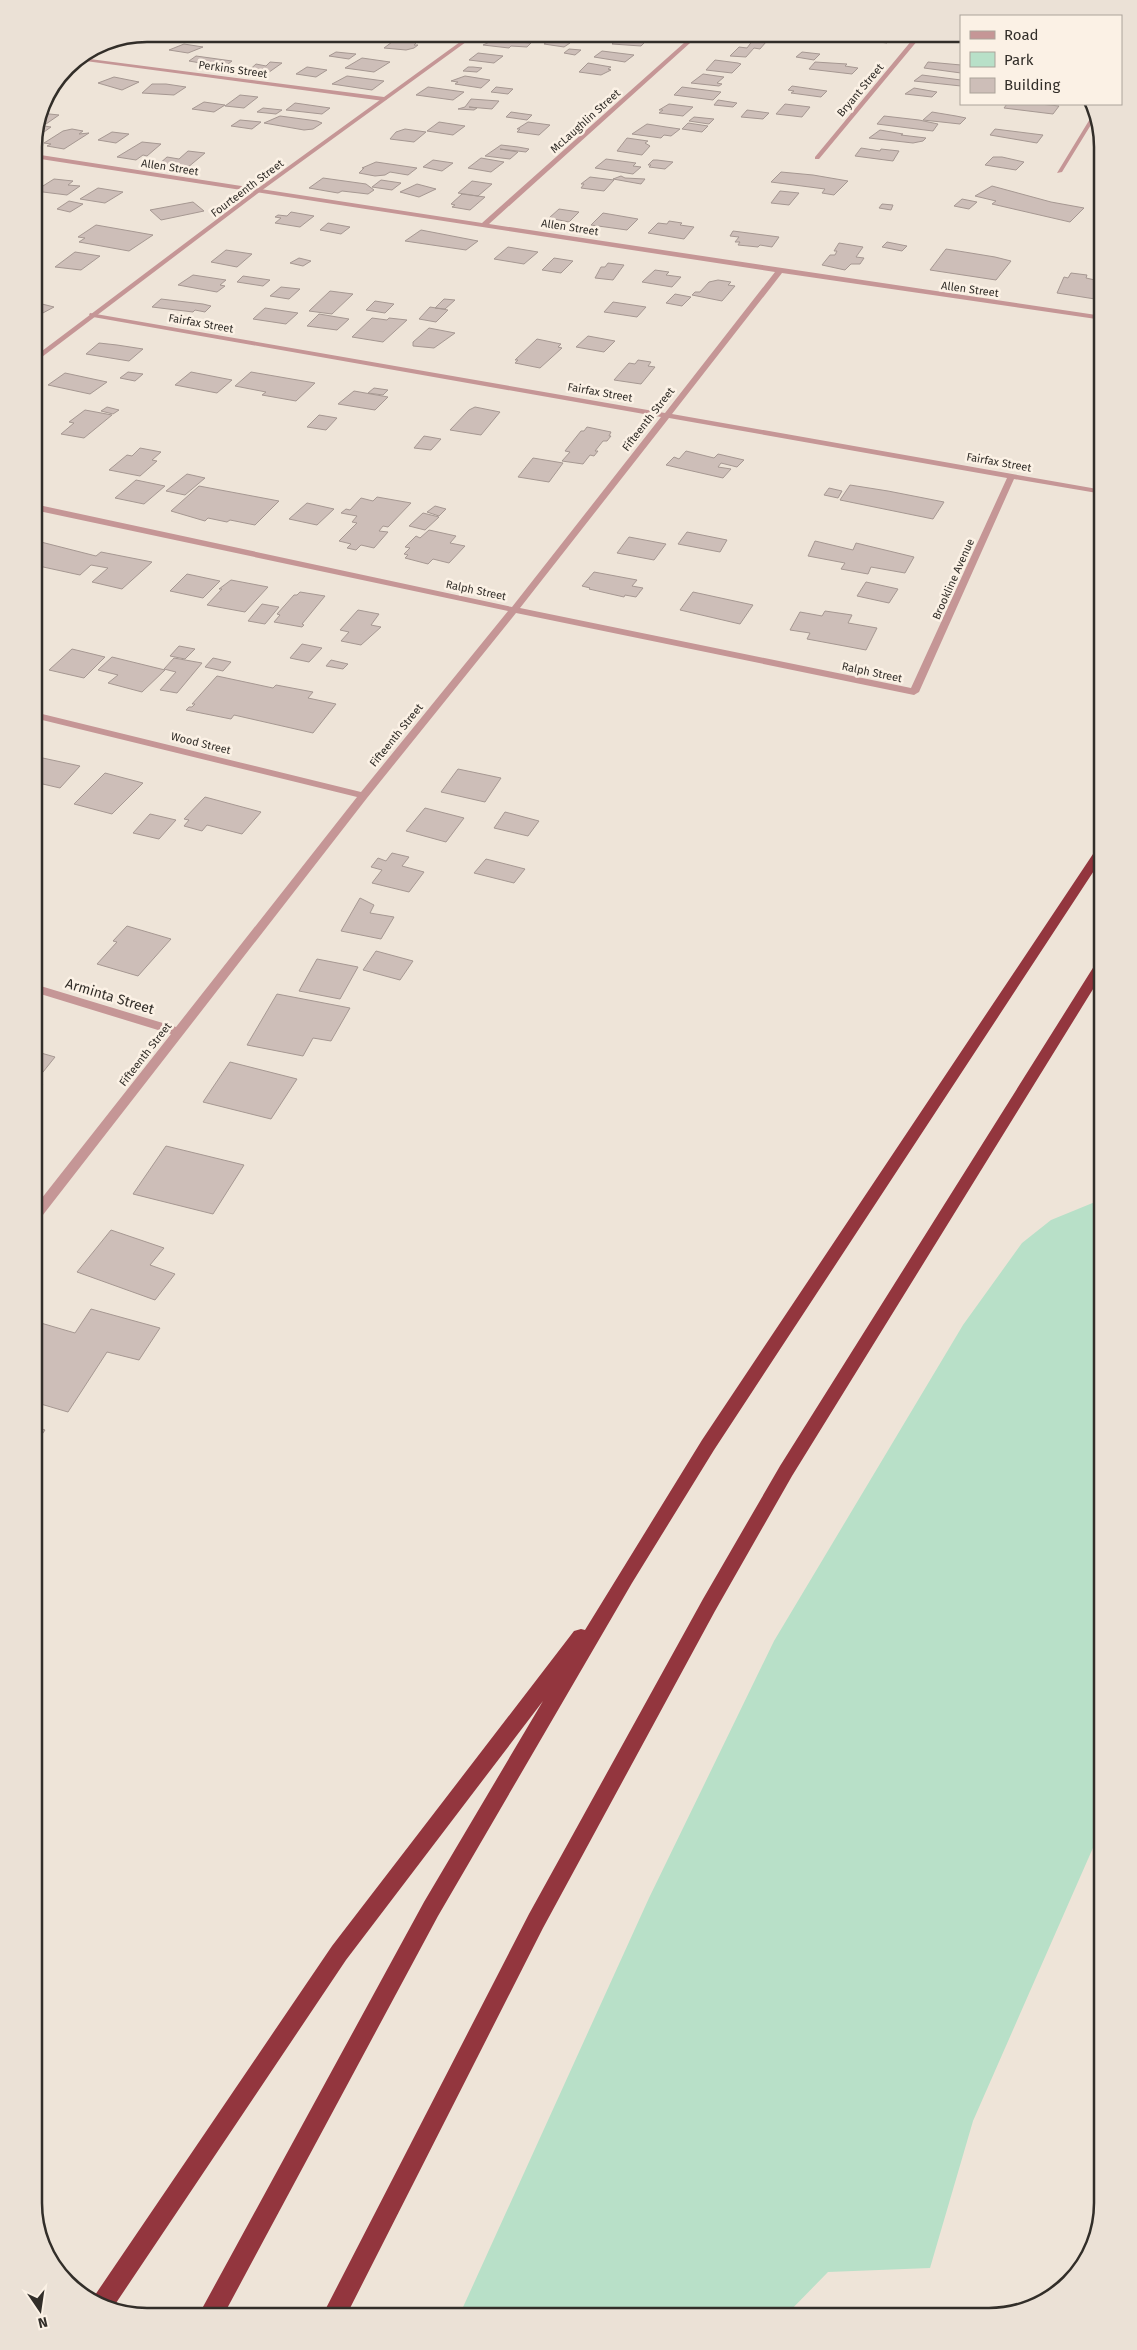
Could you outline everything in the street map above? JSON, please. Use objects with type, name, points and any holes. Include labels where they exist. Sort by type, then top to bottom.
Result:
[{"type":"highway","points":[[215,2307],[431,1909],[626,1578],[708,1445],[1095,860]]},
{"type":"highway","points":[[338,2307],[536,1921],[714,1597],[786,1471],[1095,976]]},
{"type":"highway","points":[[106,2298],[339,1953],[626,1578]]},
{"type":"street","name":"Fourteenth Street","points":[[43,354],[259,190],[462,43]]},
{"type":"street","name":"McLaughlin Street","points":[[485,224],[687,43]]},
{"type":"street","name":"Bryant Street","points":[[817,158],[913,43]]},
{"type":"street","name":"Perkins Street","points":[[89,60],[384,99]]},
{"type":"street","points":[[1059,172],[1091,120]]},
{"type":"street","name":"Allen Street","points":[[43,157],[780,271],[1095,317]]},
{"type":"street","name":"Fifteenth Street","points":[[42,1206],[362,796],[514,610],[780,271]]},
{"type":"street","name":"Fairfax Street","points":[[93,315],[1095,491]]},
{"type":"street","name":"Brookline Avenue","points":[[914,692],[1012,476]]},
{"type":"street","name":"Ralph Street","points":[[43,509],[514,610],[914,692]]},
{"type":"street","name":"Wood Street","points":[[43,717],[362,796]]},
{"type":"street","name":"Arminta Street","points":[[43,991],[178,1032]]},
{"type":"green space","points":[[1095,1202],[1095,1843],[973,2121],[930,2268],[828,2272],[793,2308],[463,2307],[649,1898],[774,1641],[963,1325],[1022,1243],[1051,1220]]},
{"type":"building","points":[[391,43],[416,43],[414,45],[418,45],[406,50],[384,48]]},
{"type":"building","points":[[487,43],[531,43],[527,47],[511,46],[509,48],[483,45]]},
{"type":"building","points":[[546,43],[570,43],[564,47],[544,44]]},
{"type":"building","points":[[613,43],[644,43],[641,46],[612,44]]},
{"type":"building","points":[[751,43],[765,43],[760,49],[754,48],[746,57],[730,56],[739,47],[747,48]]},
{"type":"building","points":[[184,44],[203,47],[188,53],[169,50]]},
{"type":"building","points":[[569,49],[581,50],[575,55],[564,53]]},
{"type":"building","points":[[602,51],[634,55],[625,62],[594,57]]},
{"type":"building","points":[[336,52],[356,54],[349,59],[329,56]]},
{"type":"building","points":[[802,52],[820,54],[814,60],[796,57]]},
{"type":"building","points":[[478,53],[503,56],[494,63],[469,60]]},
{"type":"building","points":[[196,56],[232,61],[220,70],[200,68],[206,64],[189,61]]},
{"type":"building","points":[[362,58],[390,62],[374,72],[345,68]]},
{"type":"building","points":[[715,60],[741,64],[732,73],[706,70]]},
{"type":"building","points":[[270,62],[282,63],[265,75],[246,73],[256,64],[266,66]]},
{"type":"building","points":[[815,62],[847,64],[845,66],[858,68],[852,74],[809,69]]},
{"type":"building","points":[[928,62],[960,65],[960,73],[924,68]]},
{"type":"building","points":[[588,63],[611,67],[608,69],[611,70],[601,75],[579,72]]},
{"type":"building","points":[[307,67],[327,70],[316,77],[296,74]]},
{"type":"building","points":[[468,67],[482,68],[477,72],[463,71]]},
{"type":"building","points":[[703,74],[724,77],[717,83],[722,84],[719,86],[691,83]]},
{"type":"building","points":[[922,75],[960,80],[960,86],[914,81]]},
{"type":"building","points":[[347,76],[384,81],[372,90],[332,84]]},
{"type":"building","points":[[465,76],[490,80],[481,88],[455,84],[458,82],[451,81]]},
{"type":"building","points":[[114,77],[139,82],[122,90],[98,83]]},
{"type":"building","points":[[152,84],[186,87],[174,95],[142,93]]},
{"type":"building","points":[[792,86],[827,91],[821,97],[791,93],[794,91],[788,90]]},
{"type":"building","points":[[428,87],[464,92],[453,100],[416,95]]},
{"type":"building","points":[[496,87],[513,89],[508,94],[491,92]]},
{"type":"building","points":[[682,87],[721,92],[713,100],[674,95]]},
{"type":"building","points":[[914,88],[937,92],[932,97],[905,94]]},
{"type":"building","points":[[240,95],[258,97],[244,108],[225,106]]},
{"type":"building","points":[[471,99],[499,101],[492,109],[469,107],[477,108],[474,110],[458,109],[465,107]]},
{"type":"building","points":[[718,100],[737,103],[733,107],[714,105]]},
{"type":"building","points":[[204,102],[225,105],[214,112],[192,109]]},
{"type":"building","points":[[295,103],[330,108],[322,114],[286,110]]},
{"type":"building","points":[[669,104],[693,107],[683,116],[659,113],[663,110],[659,110]]},
{"type":"building","points":[[785,104],[810,107],[802,117],[776,114]]},
{"type":"building","points":[[1006,105],[1059,106],[1053,114],[1004,108]]},
{"type":"building","points":[[263,108],[282,110],[276,114],[257,112]]},
{"type":"building","points":[[747,110],[769,113],[763,119],[741,117]]},
{"type":"building","points":[[511,112],[532,115],[527,120],[506,117]]},
{"type":"building","points":[[932,112],[966,118],[960,124],[923,120]]},
{"type":"building","points":[[48,114],[59,115],[46,124]]},
{"type":"building","points":[[280,116],[322,123],[313,129],[304,130],[264,123]]},
{"type":"building","points":[[884,116],[938,124],[933,131],[877,124]]},
{"type":"building","points":[[694,117],[714,119],[709,124],[689,121]]},
{"type":"building","points":[[240,120],[261,122],[252,129],[231,126]]},
{"type":"building","points":[[439,122],[465,126],[453,135],[427,131]]},
{"type":"building","points":[[528,122],[550,125],[539,135],[517,132],[520,129],[517,129]]},
{"type":"building","points":[[688,123],[708,126],[702,132],[682,129]]},
{"type":"building","points":[[647,124],[680,129],[671,136],[664,135],[661,138],[632,134]]},
{"type":"building","points":[[45,126],[51,127],[43,132]]},
{"type":"building","points":[[72,129],[83,131],[79,134],[89,133],[64,149],[47,146],[51,144],[44,143],[63,131]]},
{"type":"building","points":[[405,129],[426,132],[414,142],[390,139],[396,132]]},
{"type":"building","points":[[995,129],[1043,135],[1037,143],[990,135]]},
{"type":"building","points":[[880,130],[926,138],[923,141],[913,143],[869,138]]},
{"type":"building","points":[[112,132],[129,134],[116,143],[98,140]]},
{"type":"building","points":[[627,138],[648,141],[645,143],[650,146],[642,155],[617,151]]},
{"type":"building","points":[[142,142],[161,144],[147,156],[143,155],[136,160],[117,157]]},
{"type":"building","points":[[501,145],[529,149],[526,152],[500,149],[518,152],[510,159],[485,156]]},
{"type":"building","points":[[861,148],[899,151],[893,161],[855,156]]},
{"type":"building","points":[[188,151],[205,153],[187,168],[158,165],[167,157],[179,159]]},
{"type":"building","points":[[993,157],[1024,162],[1016,170],[985,165]]},
{"type":"building","points":[[481,158],[504,162],[491,172],[468,168]]},
{"type":"building","points":[[606,159],[636,163],[633,166],[641,167],[633,174],[595,168]]},
{"type":"building","points":[[433,160],[453,163],[442,171],[423,167]]},
{"type":"building","points":[[653,160],[673,162],[665,169],[649,167],[651,165],[648,165]]},
{"type":"building","points":[[376,162],[417,168],[408,175],[390,172],[385,175],[375,176],[359,173],[364,168],[362,168]]},
{"type":"building","points":[[781,172],[848,181],[834,195],[822,193],[825,189],[771,182]]},
{"type":"building","points":[[621,176],[645,179],[641,184],[613,179]]},
{"type":"building","points":[[590,177],[614,180],[604,191],[581,188],[584,184],[581,184]]},
{"type":"building","points":[[323,178],[366,184],[374,190],[368,194],[342,191],[338,193],[309,188]]},
{"type":"building","points":[[54,179],[73,181],[68,185],[80,186],[67,195],[43,192],[43,186]]},
{"type":"building","points":[[381,180],[401,183],[392,190],[372,187]]},
{"type":"building","points":[[472,181],[492,184],[478,196],[458,193]]},
{"type":"building","points":[[417,184],[436,189],[419,197],[400,192]]},
{"type":"building","points":[[992,186],[1051,202],[1084,208],[1070,222],[992,204],[996,201],[975,196]]},
{"type":"building","points":[[98,188],[123,192],[105,203],[80,199]]},
{"type":"building","points":[[780,191],[799,193],[789,205],[771,203]]},
{"type":"building","points":[[462,194],[485,197],[470,210],[452,207],[455,205],[451,204]]},
{"type":"building","points":[[962,199],[977,202],[969,209],[954,206]]},
{"type":"building","points":[[69,201],[83,204],[70,212],[57,209]]},
{"type":"building","points":[[193,202],[204,211],[161,220],[150,210]]},
{"type":"building","points":[[882,204],[893,205],[891,210],[879,208]]},
{"type":"building","points":[[559,209],[579,212],[569,222],[549,218]]},
{"type":"building","points":[[291,212],[314,216],[300,227],[275,223],[281,218],[275,217],[278,215],[287,216]]},
{"type":"building","points":[[603,213],[638,219],[627,230],[591,225]]},
{"type":"building","points":[[669,221],[694,227],[684,239],[648,233],[658,223],[667,224]]},
{"type":"building","points":[[328,223],[350,227],[341,234],[320,230]]},
{"type":"building","points":[[96,225],[153,235],[129,251],[79,242],[85,238],[78,237]]},
{"type":"building","points":[[421,230],[478,241],[466,250],[405,241]]},
{"type":"building","points":[[733,231],[779,237],[772,247],[738,245],[740,242],[735,242],[739,237],[730,236]]},
{"type":"building","points":[[887,242],[907,246],[902,251],[882,247]]},
{"type":"building","points":[[839,243],[863,247],[856,257],[864,258],[860,264],[851,264],[845,270],[822,265],[830,255],[835,255],[837,251],[834,251]]},
{"type":"building","points":[[508,247],[538,252],[524,264],[494,259]]},
{"type":"building","points":[[946,249],[1011,261],[996,280],[930,270]]},
{"type":"building","points":[[226,250],[252,254],[237,267],[211,262]]},
{"type":"building","points":[[75,252],[100,256],[81,270],[55,267]]},
{"type":"building","points":[[299,258],[311,261],[303,266],[290,263]]},
{"type":"building","points":[[554,258],[573,261],[561,273],[542,270]]},
{"type":"building","points":[[608,263],[624,265],[613,280],[595,278],[601,267],[605,267]]},
{"type":"building","points":[[655,270],[669,272],[666,275],[681,277],[672,287],[642,282]]},
{"type":"building","points":[[1071,273],[1087,275],[1086,278],[1095,280],[1093,282],[1095,282],[1095,299],[1057,293],[1064,277],[1068,278]]},
{"type":"building","points":[[193,275],[226,280],[220,285],[225,286],[217,292],[178,285]]},
{"type":"building","points":[[243,276],[270,280],[263,286],[237,282]]},
{"type":"building","points":[[718,280],[731,282],[728,285],[735,286],[722,301],[692,295],[695,292],[700,292],[709,282]]},
{"type":"building","points":[[281,287],[300,289],[289,299],[270,296]]},
{"type":"building","points":[[330,291],[353,294],[332,314],[309,311]]},
{"type":"building","points":[[675,294],[691,297],[682,306],[666,303]]},
{"type":"building","points":[[161,299],[211,306],[205,312],[152,307]]},
{"type":"building","points":[[444,299],[455,300],[445,309],[435,308]]},
{"type":"building","points":[[375,301],[394,304],[385,313],[366,310]]},
{"type":"building","points":[[613,302],[646,307],[637,317],[604,312]]},
{"type":"building","points":[[43,304],[54,307],[43,313]]},
{"type":"building","points":[[430,307],[448,310],[436,322],[419,319]]},
{"type":"building","points":[[265,308],[298,313],[286,324],[253,319]]},
{"type":"building","points":[[319,314],[349,319],[337,330],[307,326]]},
{"type":"building","points":[[372,318],[407,320],[383,342],[352,337]]},
{"type":"building","points":[[429,328],[455,333],[434,348],[413,346],[413,342]]},
{"type":"building","points":[[588,336],[615,341],[604,352],[576,347]]},
{"type":"building","points":[[537,339],[561,344],[558,347],[562,348],[540,368],[515,363],[518,360],[515,360]]},
{"type":"building","points":[[99,343],[143,349],[129,361],[86,354]]},
{"type":"building","points":[[638,360],[651,362],[648,366],[655,367],[641,384],[614,380],[629,363],[635,364]]},
{"type":"building","points":[[128,372],[143,374],[135,381],[120,378]]},
{"type":"building","points":[[191,372],[232,380],[217,393],[175,385]]},
{"type":"building","points":[[251,372],[315,383],[296,401],[262,395],[266,392],[235,386]]},
{"type":"building","points":[[65,373],[107,382],[90,394],[48,385]]},
{"type":"building","points":[[374,388],[388,390],[383,395],[368,393]]},
{"type":"building","points":[[354,391],[388,397],[375,410],[338,404]]},
{"type":"building","points":[[107,407],[119,410],[113,414],[101,411]]},
{"type":"building","points":[[475,407],[500,412],[481,435],[450,430],[469,410]]},
{"type":"building","points":[[85,410],[112,415],[84,438],[61,434],[74,423],[69,422]]},
{"type":"building","points":[[319,415],[337,418],[326,430],[307,427]]},
{"type":"building","points":[[587,427],[611,432],[609,436],[611,436],[607,441],[603,441],[595,451],[598,451],[594,456],[590,455],[583,464],[562,461],[570,452],[565,451],[581,431],[584,431]]},
{"type":"building","points":[[424,436],[441,439],[431,450],[414,448]]},
{"type":"building","points":[[140,448],[161,452],[152,460],[157,461],[140,476],[109,470],[127,455],[132,456]]},
{"type":"building","points":[[686,451],[714,458],[718,454],[744,460],[737,467],[721,463],[718,467],[731,469],[723,478],[666,465],[674,457],[679,459]]},
{"type":"building","points":[[533,458],[563,463],[549,482],[518,477]]},
{"type":"building","points":[[187,474],[205,478],[185,495],[166,491]]},
{"type":"building","points":[[136,480],[165,486],[144,504],[115,498]]},
{"type":"building","points":[[850,485],[944,502],[933,519],[840,500]]},
{"type":"building","points":[[199,486],[279,501],[255,525],[208,518],[205,521],[171,511]]},
{"type":"building","points":[[829,488],[842,491],[838,498],[824,495]]},
{"type":"building","points":[[377,497],[411,503],[388,527],[383,526],[379,531],[388,532],[374,548],[361,545],[356,550],[347,548],[351,544],[339,541],[357,523],[352,522],[357,516],[341,513],[346,509],[350,510],[361,498],[373,501]]},
{"type":"building","points":[[307,503],[334,509],[317,525],[289,519]]},
{"type":"building","points":[[435,506],[446,509],[439,516],[427,512]]},
{"type":"building","points":[[423,513],[439,517],[425,530],[409,526]]},
{"type":"building","points":[[429,530],[456,536],[450,543],[465,546],[449,563],[433,559],[428,564],[405,558],[408,555],[404,554],[410,548],[405,547],[416,536],[420,538]]},
{"type":"building","points":[[687,532],[727,540],[720,552],[678,544]]},
{"type":"building","points":[[629,537],[666,544],[654,560],[617,553]]},
{"type":"building","points":[[815,541],[853,550],[856,543],[914,557],[905,573],[871,567],[868,574],[841,569],[845,563],[808,556]]},
{"type":"building","points":[[43,542],[96,556],[101,552],[152,562],[122,589],[92,582],[108,568],[91,565],[80,575],[43,567]]},
{"type":"building","points":[[594,572],[637,580],[632,586],[643,588],[636,597],[625,595],[624,597],[582,586]]},
{"type":"building","points":[[187,574],[220,581],[203,598],[170,591]]},
{"type":"building","points":[[231,580],[268,587],[245,612],[207,605],[222,589],[219,589]]},
{"type":"building","points":[[866,582],[898,589],[889,603],[857,596]]},
{"type":"building","points":[[300,592],[325,596],[302,624],[304,625],[302,627],[274,622],[280,615],[277,614],[294,595]]},
{"type":"building","points":[[693,592],[753,605],[740,624],[680,610]]},
{"type":"building","points":[[262,604],[279,607],[265,624],[248,621]]},
{"type":"building","points":[[358,610],[379,614],[371,625],[381,627],[361,645],[341,641],[349,632],[340,630]]},
{"type":"building","points":[[825,611],[852,615],[848,623],[877,628],[866,650],[807,639],[810,633],[790,630],[800,612],[822,616]]},
{"type":"building","points":[[302,644],[322,648],[309,662],[290,658]]},
{"type":"building","points":[[179,646],[195,649],[185,659],[170,656]]},
{"type":"building","points":[[72,649],[105,657],[84,678],[49,670]]},
{"type":"building","points":[[112,657],[165,670],[142,692],[108,683],[118,675],[98,670]]},
{"type":"building","points":[[174,658],[202,663],[177,693],[160,690],[176,672],[164,669]]},
{"type":"building","points":[[213,658],[231,662],[223,671],[205,667]]},
{"type":"building","points":[[331,660],[348,664],[343,669],[326,666]]},
{"type":"building","points":[[217,676],[273,688],[276,685],[313,692],[308,698],[336,704],[313,733],[234,715],[231,719],[186,710],[195,704],[192,704]]},
{"type":"building","points":[[43,758],[80,766],[60,788],[43,784]]},
{"type":"building","points":[[458,769],[501,778],[485,802],[441,792]]},
{"type":"building","points":[[105,773],[143,783],[112,814],[74,804]]},
{"type":"building","points":[[205,797],[261,812],[242,834],[207,825],[202,831],[184,826],[189,820],[184,819]]},
{"type":"building","points":[[425,808],[464,818],[446,842],[406,831]]},
{"type":"building","points":[[505,812],[539,821],[528,836],[494,828]]},
{"type":"building","points":[[150,814],[176,820],[159,839],[133,833]]},
{"type":"building","points":[[392,853],[409,857],[402,866],[424,872],[409,892],[372,883],[382,870],[371,867],[378,858],[386,861]]},
{"type":"building","points":[[486,859],[525,869],[514,883],[474,873]]},
{"type":"building","points":[[360,898],[374,905],[370,913],[394,917],[381,939],[341,931]]},
{"type":"building","points":[[127,926],[171,939],[138,976],[97,964],[117,942],[113,941]]},
{"type":"building","points":[[376,951],[413,961],[400,980],[363,970]]},
{"type":"building","points":[[317,959],[358,967],[340,999],[299,991]]},
{"type":"building","points":[[277,994],[350,1008],[331,1041],[313,1038],[303,1056],[247,1045]]},
{"type":"building","points":[[43,1053],[55,1057],[43,1073]]},
{"type":"building","points":[[230,1062],[297,1079],[271,1119],[203,1102]]},
{"type":"building","points":[[166,1146],[244,1165],[213,1214],[133,1194]]},
{"type":"building","points":[[111,1230],[164,1248],[150,1265],[175,1274],[155,1300],[77,1272]]},
{"type":"building","points":[[91,1309],[160,1328],[139,1360],[107,1352],[68,1412],[42,1404],[42,1323],[75,1333]]}]
